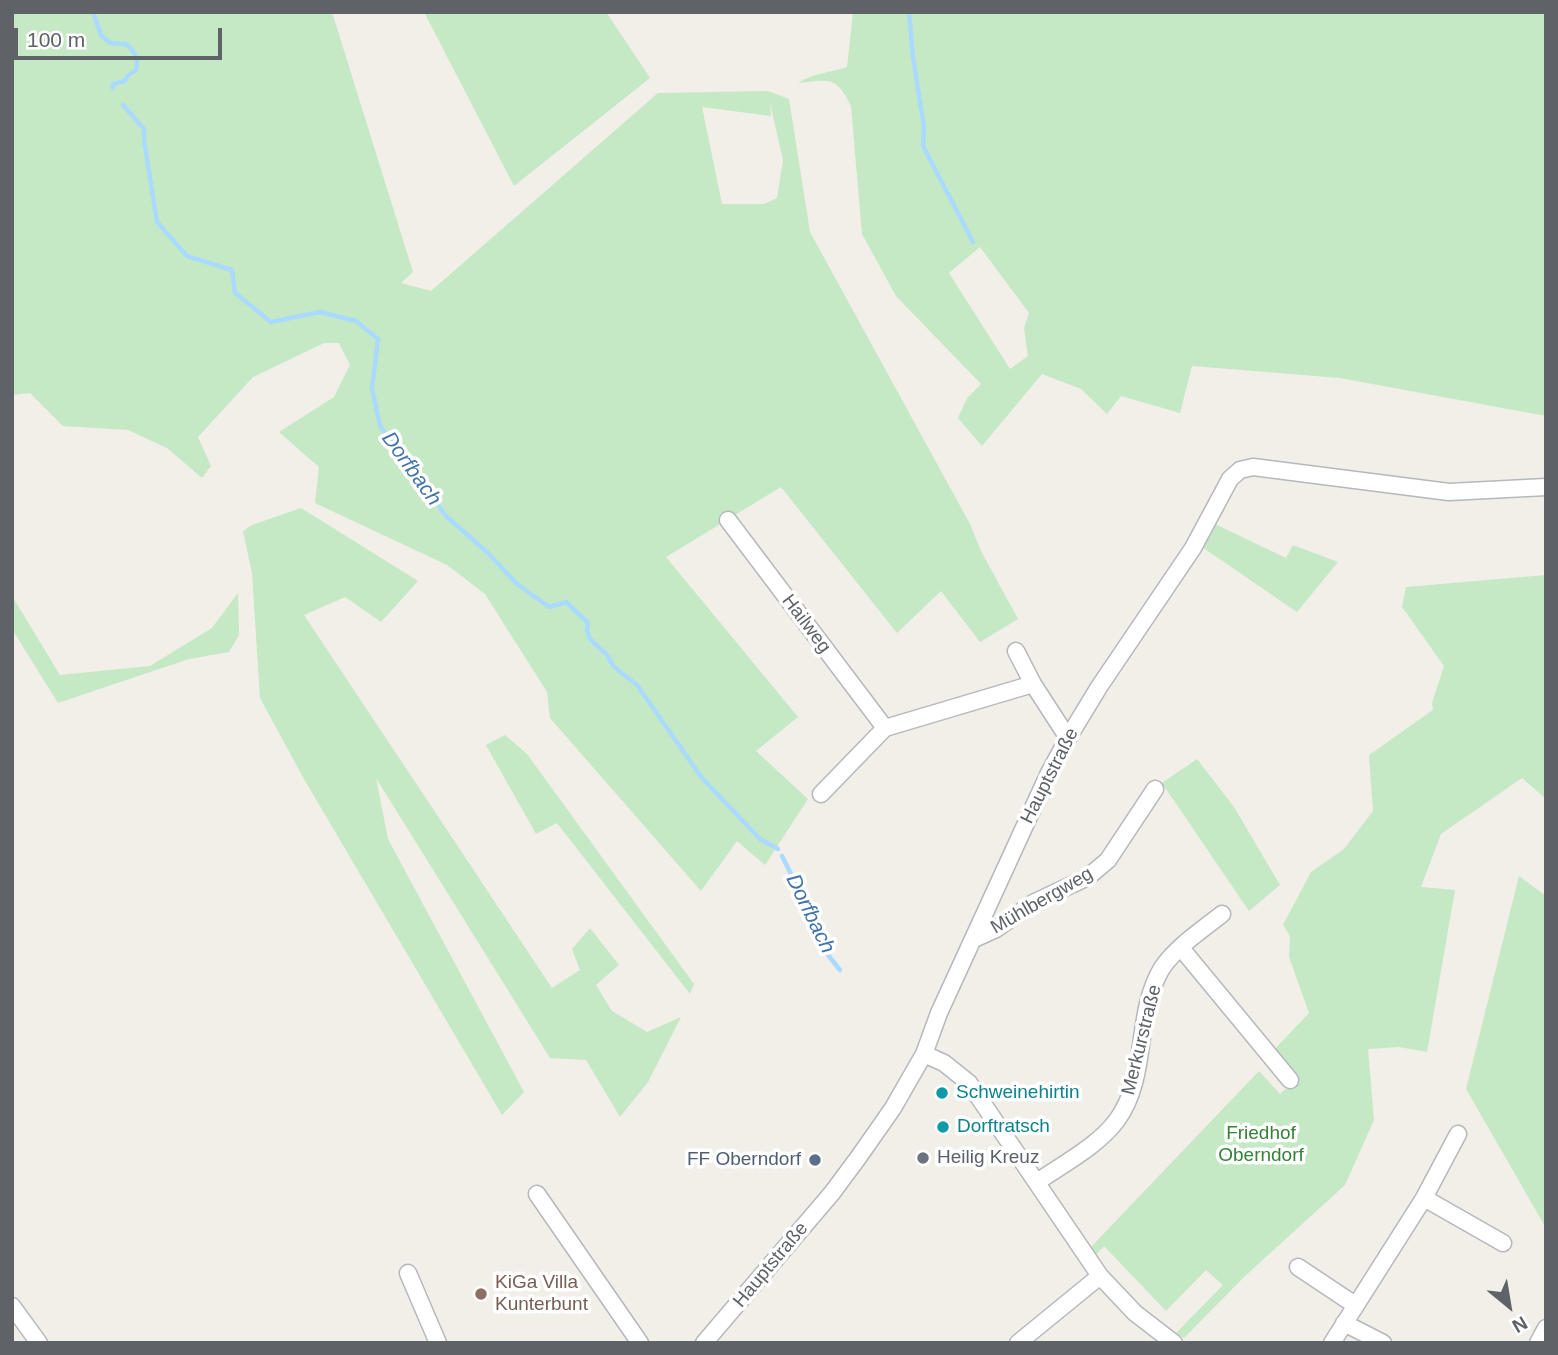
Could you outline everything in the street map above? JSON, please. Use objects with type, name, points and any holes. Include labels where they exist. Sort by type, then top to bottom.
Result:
[{"type":"street","name":"Hauptstraße","points":[[704,1343],[832,1193],[893,1108],[924,1054],[939,1013],[1049,773],[1099,687],[1193,548],[1230,479],[1240,470],[1253,467],[1449,492],[1546,487]]},
{"type":"street","name":"Hailweg","points":[[728,520],[885,728]]},
{"type":"street","points":[[1016,651],[1033,684],[1068,738]]},
{"type":"street","points":[[821,794],[885,728],[1033,684]]},
{"type":"street","name":"Mühlbergweg","points":[[974,939],[996,929],[1033,903],[1088,877],[1108,860],[1155,789]]},
{"type":"street","name":"Merkurstraße","points":[[1037,1182],[1096,1141],[1117,1120],[1131,1093],[1150,993],[1163,966],[1222,915]]},
{"type":"street","points":[[1181,948],[1290,1080]]},
{"type":"street","points":[[924,1054],[943,1063],[969,1083],[1100,1276],[1135,1313],[1174,1343]]},
{"type":"street","points":[[1332,1343],[1424,1198],[1458,1134]]},
{"type":"street","points":[[537,1194],[640,1343]]},
{"type":"street","points":[[1424,1198],[1503,1244]]},
{"type":"street","points":[[1298,1267],[1355,1305]]},
{"type":"street","points":[[408,1273],[438,1343]]},
{"type":"street","points":[[1018,1343],[1100,1276]]},
{"type":"street","points":[[12,1306],[39,1343]]},
{"type":"street","points":[[1344,1323],[1383,1343]]},
{"type":"street","points":[[1538,1343],[1546,1328]]},
{"type":"green space","points":[[12,12],[332,12],[413,272],[401,283],[431,291],[658,93],[768,91],[789,99],[810,232],[970,524],[981,551],[1018,619],[980,642],[941,591],[897,633],[781,487],[666,557],[798,717],[756,751],[808,799],[765,865],[737,841],[701,891],[550,718],[547,692],[485,594],[447,565],[315,503],[319,467],[279,432],[334,397],[350,365],[339,343],[324,343],[253,377],[198,437],[211,466],[202,478],[167,448],[128,430],[63,426],[30,393],[12,395]],"holes":[[[770,103],[783,160],[777,198],[764,204],[722,204],[702,107],[771,116]]]},
{"type":"green space","points":[[424,12],[606,12],[650,78],[514,186]]},
{"type":"green space","points":[[853,12],[1546,12],[1546,416],[1340,378],[1192,366],[1180,413],[1121,396],[1107,414],[1081,389],[1042,374],[982,446],[958,418],[967,398],[981,384],[896,296],[862,234],[851,106],[846,96],[836,84],[830,82],[798,83],[815,75],[847,67]],"holes":[[[980,247],[1029,313],[1024,328],[1028,356],[1010,369],[949,273]]]},
{"type":"green space","points":[[301,508],[418,581],[381,622],[345,597],[304,615],[552,988],[580,970],[572,949],[590,928],[619,965],[596,985],[612,1011],[647,1032],[681,1017],[648,1082],[620,1117],[586,1060],[550,1058],[376,778],[388,839],[524,1092],[502,1115],[304,779],[260,698],[252,573],[243,531],[252,525]]},
{"type":"green space","points":[[1215,524],[1286,558],[1293,545],[1338,562],[1297,612],[1202,547]]},
{"type":"green space","name":"Friedhof Oberndorf","points":[[1546,575],[1546,799],[1522,778],[1441,834],[1421,887],[1455,890],[1427,1052],[1399,1047],[1368,1049],[1374,1120],[1345,1185],[1244,1277],[1184,1338],[1176,1333],[1223,1285],[1206,1270],[1166,1311],[1104,1246],[1095,1256],[1090,1248],[1259,1071],[1280,1094],[1292,1083],[1273,1051],[1309,1013],[1289,957],[1290,936],[1283,925],[1311,872],[1344,849],[1373,811],[1369,755],[1433,710],[1432,703],[1444,666],[1402,607],[1406,587]]},
{"type":"green space","points":[[238,593],[239,635],[229,652],[189,659],[58,703],[12,629],[12,596],[60,675],[150,666],[212,628]]},
{"type":"green space","points":[[505,735],[527,754],[694,984],[690,994],[557,823],[536,834],[486,745]]},
{"type":"green space","points":[[1197,759],[1234,807],[1280,885],[1249,911],[1162,783]]},
{"type":"green space","points":[[1519,876],[1546,896],[1546,1228],[1466,1089]]},
{"type":"waterway","name":"Dorfbach","points":[[93,12],[101,35],[110,43],[126,44],[137,59],[136,70],[127,76],[125,81],[113,84],[113,88]]},
{"type":"waterway","points":[[909,12],[924,127],[923,146],[973,242]]},
{"type":"waterway","name":"Dorfbach","points":[[123,105],[144,129],[157,222],[187,256],[232,270],[235,293],[271,322],[320,312],[356,321],[378,339],[372,388],[380,426],[446,516],[489,554],[517,584],[549,607],[566,602],[588,623],[590,639],[607,655],[614,667],[637,685],[702,778],[760,839],[778,849]]},
{"type":"waterway","name":"Dorfbach","points":[[782,856],[812,916],[824,950],[840,970]]},
{"type":"place","name":"Schweinehirtin","points":[[942,1093]]},
{"type":"place","name":"Dorftratsch","points":[[943,1127]]},
{"type":"place","name":"Heilig Kreuz","points":[[923,1158]]},
{"type":"place","name":"FF Oberndorf","points":[[815,1160]]},
{"type":"place","name":"KiGa Villa Kunterbunt","points":[[481,1294]]}]
